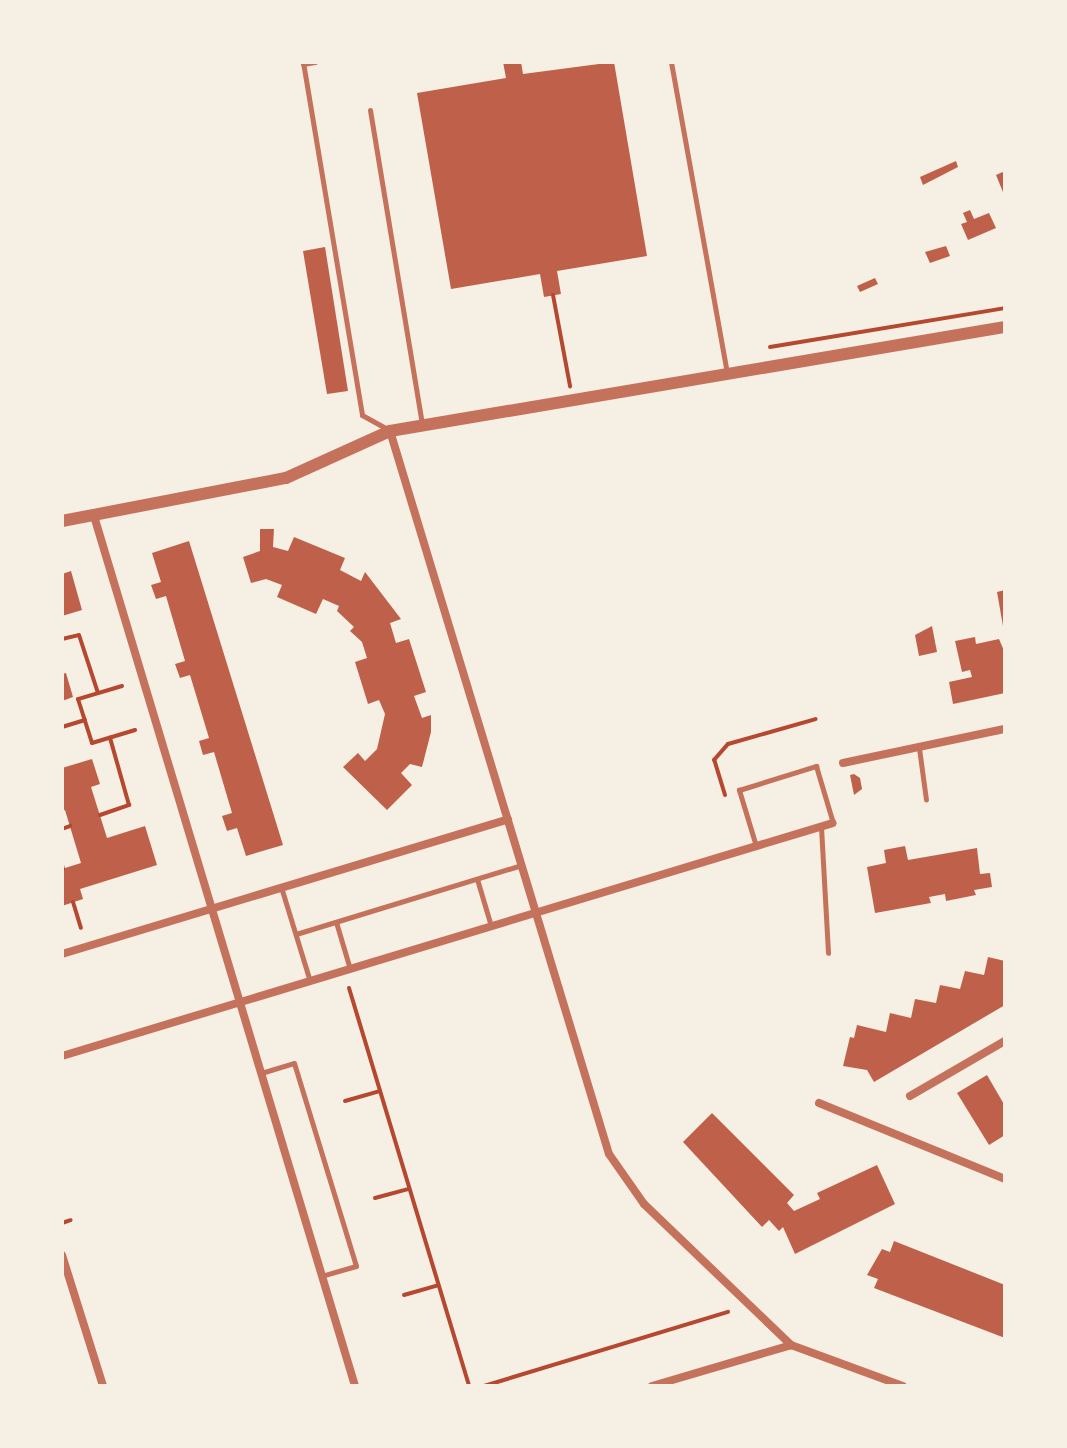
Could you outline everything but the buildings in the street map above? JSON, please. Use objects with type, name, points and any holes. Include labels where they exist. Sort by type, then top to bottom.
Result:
[{"type":"street","points":[[62,521],[286,478],[390,431],[1005,327]]},
{"type":"street","points":[[390,431],[609,1154],[644,1204],[791,1345],[903,1386]]},
{"type":"street","points":[[94,516],[355,1386]]},
{"type":"street","points":[[843,763],[1005,729]]},
{"type":"street","points":[[62,954],[508,819]]},
{"type":"street","points":[[62,1056],[833,823]]},
{"type":"street","points":[[910,1096],[1005,1041]]},
{"type":"street","points":[[819,1103],[1005,1179]]},
{"type":"street","points":[[62,1255],[103,1386]]},
{"type":"street","points":[[652,1386],[791,1345]]},
{"type":"lane","points":[[315,62],[303,63],[362,415],[390,431]]},
{"type":"lane","points":[[671,62],[728,374]]},
{"type":"lane","points":[[370,110],[422,425]]},
{"type":"lane","points":[[918,747],[926,800]]},
{"type":"lane","points":[[756,846],[739,790],[816,766],[833,823]]},
{"type":"lane","points":[[821,826],[828,953]]},
{"type":"lane","points":[[296,934],[522,865]]},
{"type":"lane","points":[[477,879],[491,927]]},
{"type":"lane","points":[[281,887],[311,981]]},
{"type":"lane","points":[[336,922],[350,970]]},
{"type":"lane","points":[[261,1073],[294,1063],[356,1266],[322,1276]]},
{"type":"path","points":[[553,295],[572,400]]},
{"type":"path","points":[[770,347],[1005,308]]},
{"type":"path","points":[[62,639],[79,635],[98,693]]},
{"type":"path","points":[[122,686],[78,699],[92,743],[135,730]]},
{"type":"path","points":[[726,800],[714,760],[728,744],[816,719]]},
{"type":"path","points":[[62,727],[85,720]]},
{"type":"path","points":[[100,815],[129,805],[110,738]]},
{"type":"path","points":[[62,829],[70,826]]},
{"type":"path","points":[[73,902],[81,928]]},
{"type":"path","points":[[349,988],[469,1386]]},
{"type":"path","points":[[345,1101],[380,1091]]},
{"type":"path","points":[[375,1198],[409,1189]]},
{"type":"path","points":[[62,1223],[71,1220]]},
{"type":"path","points":[[404,1295],[438,1285]]},
{"type":"path","points":[[484,1386],[728,1312]]}]
